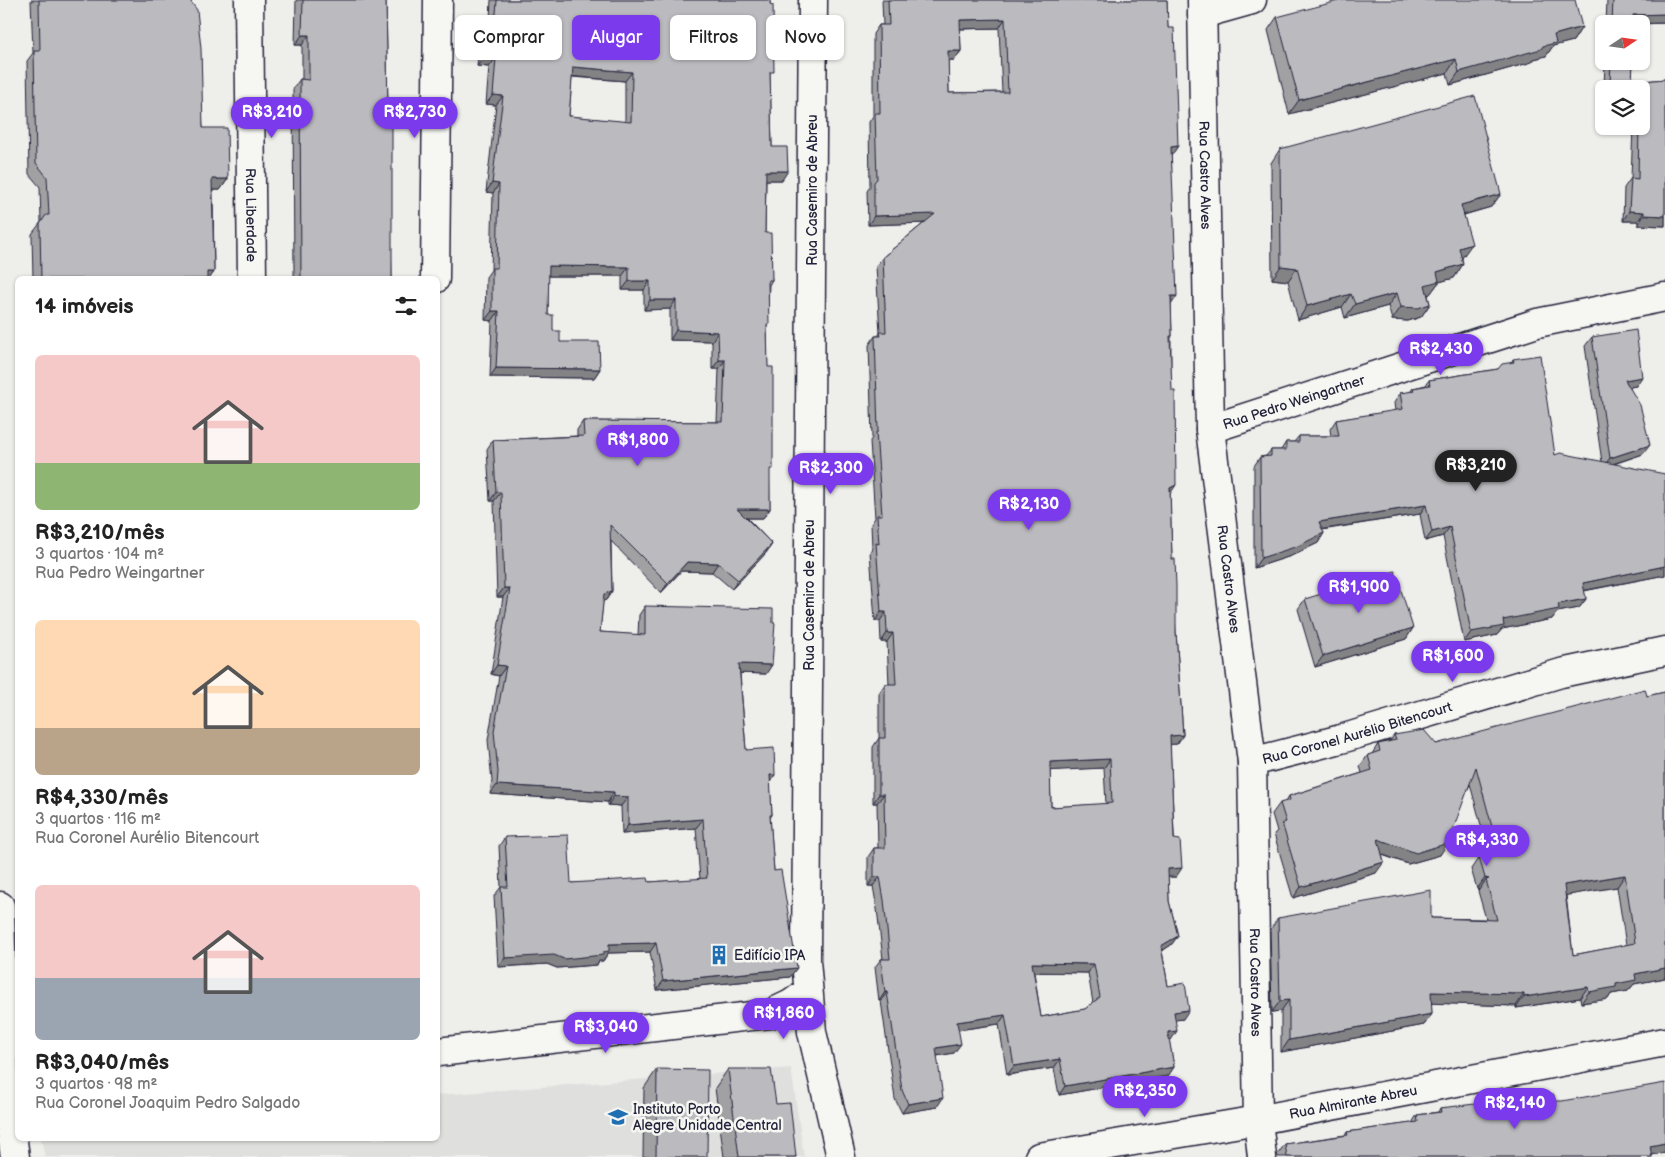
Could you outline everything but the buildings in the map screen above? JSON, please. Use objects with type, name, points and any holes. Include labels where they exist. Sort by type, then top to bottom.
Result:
[{"type":"street","name":"Rua Liberdade","points":[[249,0],[252,276]]},
{"type":"street","points":[[435,276],[438,0]]},
{"type":"street","name":"Rua Casemiro de Abreu","points":[[813,0],[806,951],[812,1032],[841,1157]]},
{"type":"street","points":[[1202,7],[1252,0]]},
{"type":"street","name":"Rua Castro Alves","points":[[1202,7],[1210,429],[1252,762],[1258,1120],[1262,1157]]},
{"type":"street","name":"Rua Pedro Weingartner","points":[[1210,429],[1537,323],[1665,296]]},
{"type":"street","name":"Rua Coronel Aurélio Bitencourt","points":[[1252,762],[1341,739],[1561,672],[1665,651]]},
{"type":"street","points":[[0,906],[7,1074],[15,1157]]},
{"type":"street","points":[[440,1052],[770,1014],[791,1004],[808,992]]},
{"type":"street","points":[[770,1014],[793,1021],[812,1032]]},
{"type":"street","name":"Rua Almirante Abreu","points":[[1039,1157],[1258,1120],[1665,1042]]},
{"type":"shaded area","name":"Instituto Porto Alegre Unidade Central","points":[[791,1068],[804,1157],[45,1157],[41,1141],[440,1141],[440,1095]]},
{"type":"place","name":"Edifício IPA","points":[[719,955]]},
{"type":"place","name":"Instituto Porto Alegre Unidade Central","points":[[618,1117]]}]
